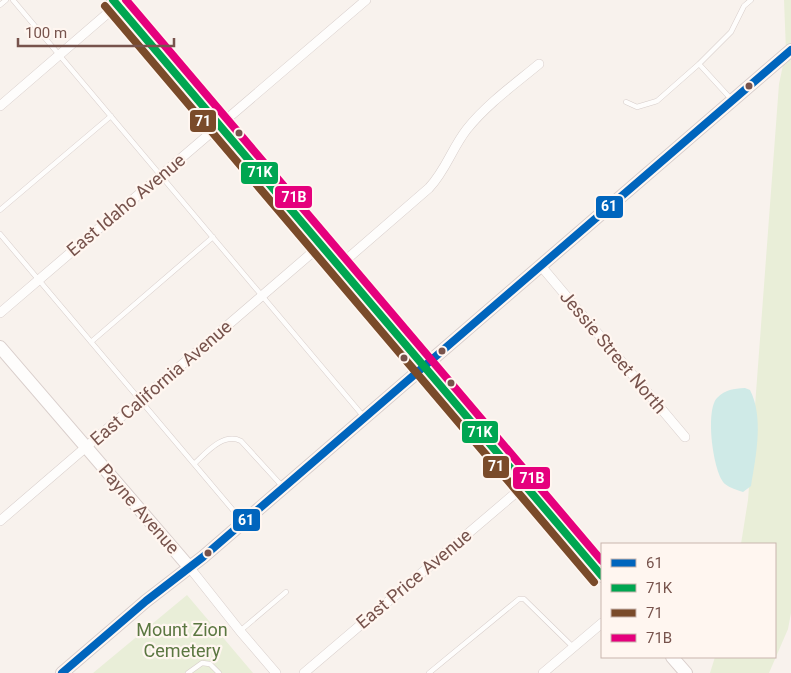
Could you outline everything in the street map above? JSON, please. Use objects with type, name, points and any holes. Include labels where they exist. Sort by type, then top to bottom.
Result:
[{"type":"street","name":"East Idaho Avenue","points":[[0,313],[366,0]]},
{"type":"street","points":[[0,106],[118,2],[338,266],[601,575]]},
{"type":"street","points":[[62,673],[146,601],[190,568],[244,523],[791,50]]},
{"type":"street","points":[[338,266],[429,188],[445,166],[453,149],[479,116],[539,64]]},
{"type":"street","name":"East California Avenue","points":[[0,521],[321,245]]},
{"type":"street","name":"Jessie Street North","points":[[541,266],[685,437]]},
{"type":"street","name":"Payne Avenue","points":[[0,347],[190,568],[276,673]]},
{"type":"street","name":"East Price Avenue","points":[[304,673],[525,485]]},
{"type":"street","points":[[543,673],[601,623]]},
{"type":"street","points":[[673,658],[686,673]]},
{"type":"lane","points":[[0,5],[6,0]]},
{"type":"lane","points":[[13,0],[365,418]]},
{"type":"lane","points":[[626,102],[637,106],[657,100],[699,64],[731,32],[744,6],[751,0]]},
{"type":"lane","points":[[699,64],[732,100]]},
{"type":"lane","points":[[0,210],[111,116]]},
{"type":"lane","points":[[0,234],[244,523]]},
{"type":"lane","points":[[91,342],[213,238]]},
{"type":"lane","points":[[194,464],[219,443],[226,439],[236,438],[241,441],[284,488]]},
{"type":"lane","points":[[240,631],[286,592]]},
{"type":"lane","points":[[429,673],[518,599],[524,599],[573,648]]},
{"type":"lane","points":[[188,673],[202,663],[210,664],[219,673]]},
{"type":"green space","points":[[784,0],[791,0],[791,613],[788,629],[776,657],[776,543],[741,543],[748,500],[779,84],[786,51]]},
{"type":"green space","name":"Mount Zion Cemetery","points":[[187,595],[253,673],[93,673]]},
{"type":"green space","points":[[715,658],[775,658],[769,673],[710,673]]},
{"type":"water","points":[[745,388],[750,390],[757,412],[758,437],[751,486],[743,492],[725,484],[721,478],[714,455],[711,428],[713,405],[717,398],[727,391]]},
{"type":"transit line","name":"71K","points":[[113,0],[601,575]]},
{"type":"transit line","name":"71B","points":[[126,0],[601,560]]},
{"type":"transit line","name":"71","points":[[105,6],[594,582]]},
{"type":"transit line","name":"61","points":[[62,673],[146,601],[203,557],[791,50]]}]
